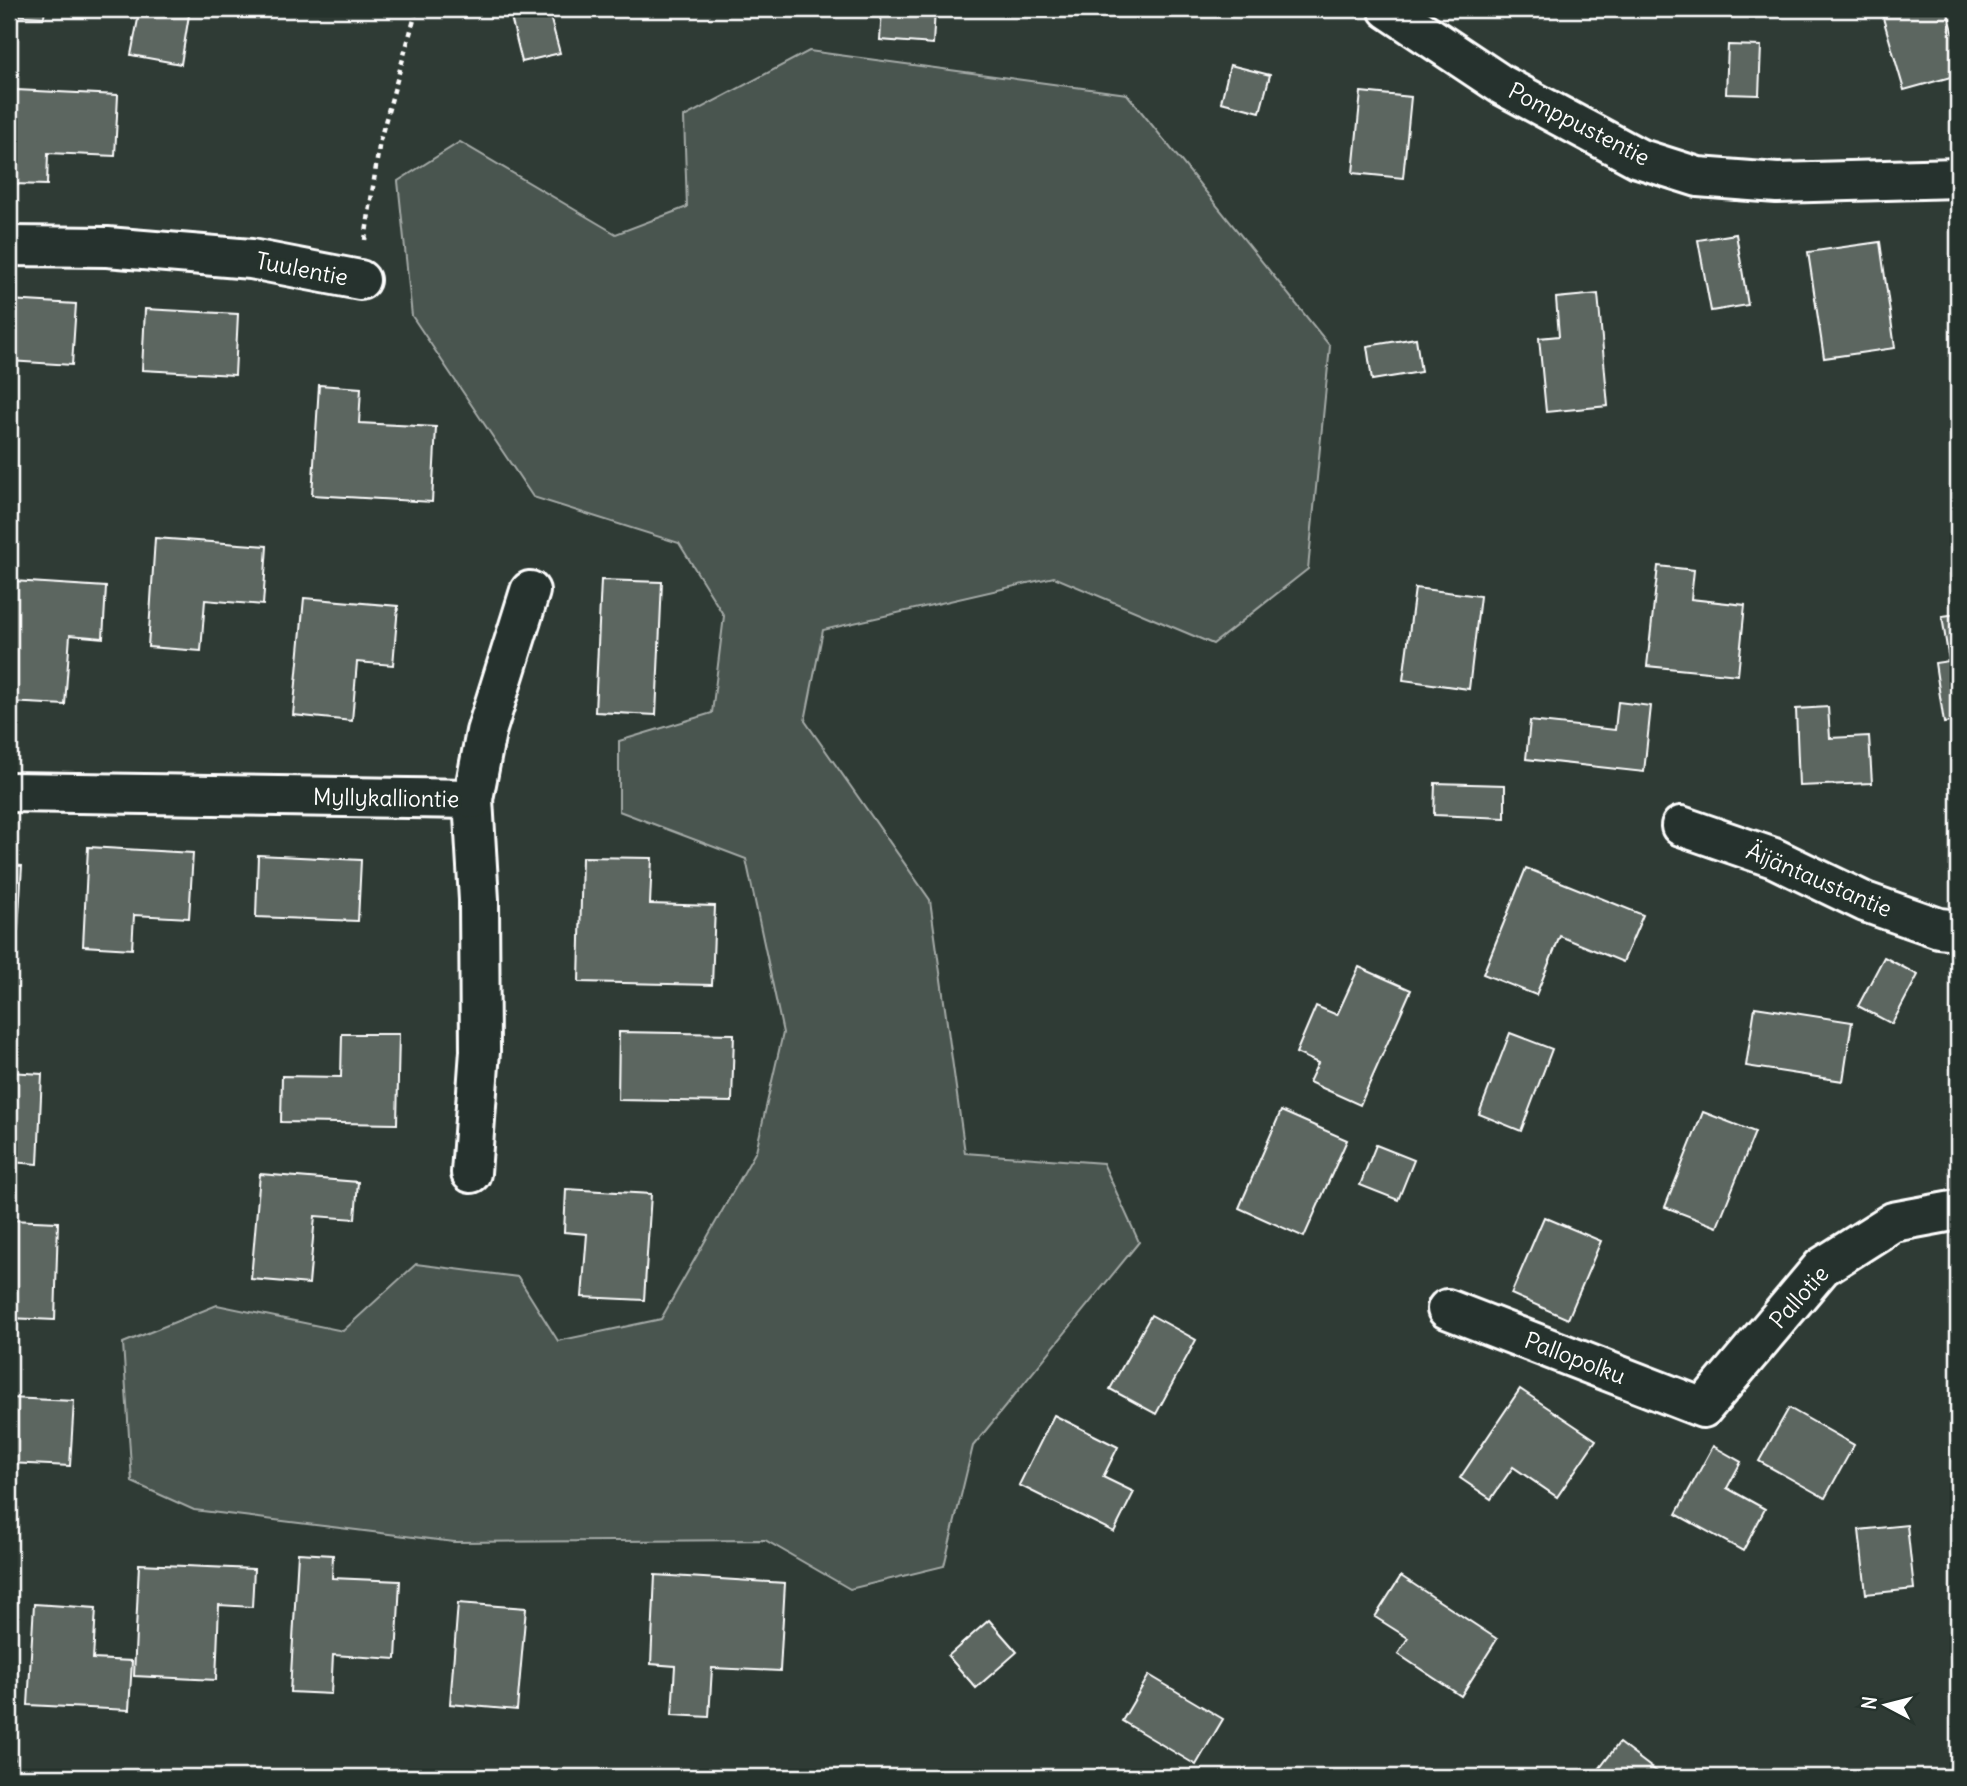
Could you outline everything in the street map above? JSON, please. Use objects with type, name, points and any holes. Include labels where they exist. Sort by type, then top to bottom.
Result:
[{"type":"street","name":"Pomppustentie","points":[[1388,9],[1502,85],[1637,158],[1698,177],[1777,183],[1958,178]]},
{"type":"street","name":"Tuulentie","points":[[9,246],[107,247],[251,259],[360,280]]},
{"type":"street","points":[[473,799],[486,732],[530,591]]},
{"type":"street","name":"Myllykalliontie","points":[[9,792],[473,799],[479,900],[480,1051],[471,1173]]},
{"type":"street","name":"Äijäntaustantie","points":[[1681,826],[1774,859],[1865,902],[1940,928],[1958,930]]},
{"type":"street","name":"Pallotie","points":[[1703,1408],[1822,1267],[1893,1222],[1958,1210]]},
{"type":"street","name":"Pallopolku","points":[[1447,1309],[1703,1408]]},
{"type":"path","name":"Tuulentie","points":[[360,280],[380,140],[417,9]]},
{"type":"path","points":[[9,1747],[20,1777]]},
{"type":"shaded area","points":[[809,51],[1127,94],[1330,346],[1308,569],[1213,644],[1054,577],[823,630],[805,721],[930,900],[965,1153],[1103,1163],[1139,1242],[973,1446],[944,1566],[850,1589],[765,1540],[454,1542],[194,1510],[132,1482],[123,1343],[217,1305],[343,1331],[416,1264],[518,1277],[558,1341],[661,1319],[756,1151],[783,1033],[746,859],[619,811],[619,741],[712,713],[724,616],[679,543],[533,497],[412,316],[398,181],[460,142],[616,234],[687,207],[684,117]]},
{"type":"building","points":[[9,9],[45,9],[44,17],[9,15]]},
{"type":"building","points":[[140,9],[189,15],[181,64],[131,55]]},
{"type":"building","points":[[509,9],[548,9],[560,53],[522,62]]},
{"type":"building","points":[[882,9],[935,9],[933,44],[880,40]]},
{"type":"building","points":[[1947,9],[1958,50],[1958,75],[1904,90],[1881,11]]},
{"type":"building","points":[[1728,45],[1761,46],[1759,95],[1726,94]]},
{"type":"building","points":[[1230,65],[1270,75],[1260,112],[1221,102]]},
{"type":"building","points":[[16,90],[118,95],[115,156],[48,153],[47,185],[12,184]]},
{"type":"building","points":[[1361,92],[1411,97],[1403,178],[1353,173]]},
{"type":"building","points":[[1736,234],[1748,305],[1711,311],[1698,240]]},
{"type":"building","points":[[1880,242],[1895,348],[1824,358],[1808,252]]},
{"type":"building","points":[[1598,294],[1608,406],[1546,412],[1539,338],[1559,336],[1556,298]]},
{"type":"building","points":[[9,300],[76,304],[72,365],[9,361]]},
{"type":"building","points":[[145,309],[238,314],[235,375],[142,370]]},
{"type":"building","points":[[1416,338],[1421,372],[1372,380],[1367,346]]},
{"type":"building","points":[[319,385],[361,388],[359,423],[436,427],[432,502],[312,495]]},
{"type":"building","points":[[155,538],[267,546],[263,605],[205,600],[201,651],[148,647]]},
{"type":"building","points":[[1658,566],[1694,570],[1691,599],[1745,605],[1738,675],[1647,666]]},
{"type":"building","points":[[601,580],[662,582],[656,715],[595,712]]},
{"type":"building","points":[[13,581],[106,587],[103,638],[70,635],[65,705],[9,702],[9,638]]},
{"type":"building","points":[[1415,588],[1480,596],[1469,689],[1403,680]]},
{"type":"building","points":[[304,598],[398,606],[393,665],[357,662],[352,721],[293,715]]},
{"type":"building","points":[[1958,614],[1958,721],[1944,723],[1935,663],[1949,661],[1942,616]]},
{"type":"building","points":[[1618,702],[1651,706],[1644,772],[1526,759],[1530,721],[1615,730]]},
{"type":"building","points":[[1828,707],[1830,738],[1869,736],[1872,783],[1799,786],[1796,709]]},
{"type":"building","points":[[1435,783],[1505,785],[1505,818],[1434,815]]},
{"type":"building","points":[[88,847],[193,853],[189,918],[134,915],[132,949],[83,946]]},
{"type":"building","points":[[258,855],[361,860],[358,921],[256,917]]},
{"type":"building","points":[[582,857],[652,858],[650,904],[715,906],[712,985],[579,982]]},
{"type":"building","points":[[9,865],[22,866],[18,930],[9,930]]},
{"type":"building","points":[[1526,868],[1643,915],[1623,962],[1560,936],[1536,995],[1483,974]]},
{"type":"building","points":[[1884,957],[1918,975],[1892,1024],[1858,1006]]},
{"type":"building","points":[[1359,967],[1411,990],[1360,1105],[1309,1082],[1318,1063],[1296,1053],[1316,1006],[1337,1015]]},
{"type":"building","points":[[1755,1007],[1852,1022],[1843,1081],[1746,1066]]},
{"type":"building","points":[[619,1032],[734,1034],[732,1102],[618,1100]]},
{"type":"building","points":[[1510,1033],[1552,1049],[1521,1131],[1479,1114]]},
{"type":"building","points":[[342,1034],[399,1034],[397,1124],[281,1122],[282,1076],[341,1077]]},
{"type":"building","points":[[9,1072],[42,1074],[38,1164],[9,1162]]},
{"type":"building","points":[[1281,1111],[1347,1140],[1304,1237],[1239,1208]]},
{"type":"building","points":[[1703,1112],[1755,1132],[1717,1227],[1665,1207]]},
{"type":"building","points":[[1376,1145],[1414,1160],[1398,1200],[1360,1185]]},
{"type":"building","points":[[260,1174],[358,1182],[355,1219],[315,1216],[309,1284],[251,1279]]},
{"type":"building","points":[[566,1189],[651,1194],[644,1300],[582,1297],[587,1234],[564,1232]]},
{"type":"building","points":[[1544,1217],[1601,1241],[1568,1319],[1511,1294]]},
{"type":"building","points":[[9,1220],[58,1222],[55,1320],[9,1318]]},
{"type":"building","points":[[1151,1315],[1196,1340],[1156,1414],[1110,1389]]},
{"type":"building","points":[[1520,1389],[1596,1440],[1557,1497],[1513,1467],[1491,1499],[1460,1478]]},
{"type":"building","points":[[9,1398],[74,1401],[70,1466],[9,1463]]},
{"type":"building","points":[[1789,1408],[1854,1445],[1825,1498],[1759,1461]]},
{"type":"building","points":[[1054,1415],[1118,1447],[1103,1477],[1134,1492],[1114,1532],[1019,1485]]},
{"type":"building","points":[[1713,1446],[1741,1462],[1727,1488],[1765,1509],[1743,1551],[1676,1514]]},
{"type":"building","points":[[1907,1525],[1914,1589],[1866,1594],[1859,1530]]},
{"type":"building","points":[[298,1553],[333,1555],[332,1578],[400,1581],[396,1659],[333,1655],[331,1694],[290,1692]]},
{"type":"building","points":[[139,1564],[254,1569],[252,1607],[219,1605],[216,1680],[134,1676]]},
{"type":"building","points":[[655,1575],[785,1583],[780,1671],[712,1668],[709,1717],[672,1715],[675,1666],[651,1664]]},
{"type":"building","points":[[1401,1576],[1497,1639],[1461,1696],[1398,1654],[1408,1638],[1375,1617]]},
{"type":"building","points":[[458,1603],[526,1608],[517,1710],[450,1704]]},
{"type":"building","points":[[34,1604],[96,1608],[93,1659],[132,1661],[129,1710],[28,1705]]},
{"type":"building","points":[[989,1620],[1017,1652],[976,1688],[948,1656]]},
{"type":"building","points":[[1149,1675],[1223,1719],[1196,1765],[1122,1721]]},
{"type":"building","points":[[1619,1743],[1664,1777],[1593,1777]]}]
